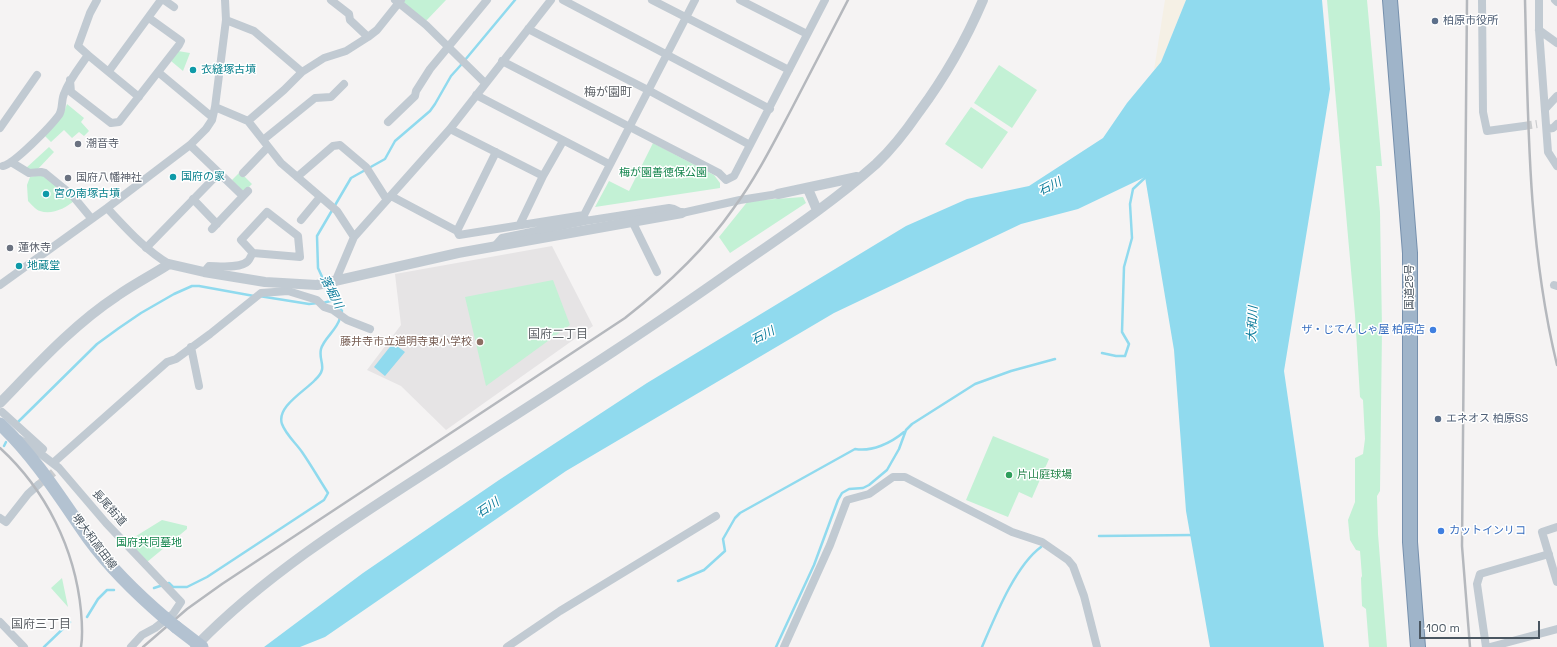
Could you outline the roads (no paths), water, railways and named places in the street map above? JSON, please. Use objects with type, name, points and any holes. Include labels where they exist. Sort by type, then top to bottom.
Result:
[{"type":"highway","name":"国道25号","points":[[1390,0],[1410,254],[1410,542],[1418,647]]},
{"type":"main road","name":"堺大和高田線","points":[[1,413],[14,437],[34,461],[102,555],[131,587],[199,646]]},
{"type":"street","points":[[97,0],[90,13],[78,46],[139,97]]},
{"type":"street","points":[[109,71],[161,0]]},
{"type":"street","points":[[164,0],[174,7]]},
{"type":"street","points":[[0,285],[91,218],[107,208],[190,144],[206,129],[215,107],[226,20],[225,0]]},
{"type":"street","points":[[331,0],[349,14],[350,20],[368,37]]},
{"type":"street","points":[[388,122],[414,96],[419,85],[487,0]]},
{"type":"street","points":[[334,282],[354,237],[450,129],[502,61],[552,0]]},
{"type":"street","points":[[564,0],[770,109]]},
{"type":"street","points":[[652,0],[789,70]]},
{"type":"street","points":[[584,218],[609,164],[695,0]]},
{"type":"street","points":[[740,0],[807,34]]},
{"type":"street","points":[[502,61],[719,173],[726,180],[734,176],[770,109],[824,0]]},
{"type":"street","points":[[199,646],[242,604],[284,570],[366,511],[659,322],[817,210],[861,176],[890,150],[927,102],[956,56],[983,0]]},
{"type":"street","points":[[1482,0],[1483,112],[1487,131],[1524,126]]},
{"type":"street","points":[[1539,0],[1539,30],[1548,152],[1557,166]]},
{"type":"street","points":[[248,121],[284,90],[302,72],[324,58],[346,51],[377,30],[398,1],[485,83]]},
{"type":"street","points":[[70,80],[71,92],[111,123],[119,122],[180,45],[181,41],[149,18]]},
{"type":"street","points":[[226,20],[254,31],[302,72]]},
{"type":"street","points":[[528,29],[648,90],[750,145]]},
{"type":"street","points":[[1539,30],[1557,43]]},
{"type":"street","points":[[1,166],[8,165],[45,131],[60,114],[63,96],[70,80],[88,55]]},
{"type":"street","points":[[158,72],[212,117]]},
{"type":"street","points":[[0,128],[37,75]]},
{"type":"street","points":[[243,173],[266,144],[315,98],[331,97],[344,84]]},
{"type":"street","points":[[476,95],[562,141],[609,164]]},
{"type":"street","points":[[1545,109],[1557,96]]},
{"type":"street","points":[[215,107],[248,121],[281,163],[334,209],[354,237]]},
{"type":"street","points":[[1537,124],[1553,128],[1557,124]]},
{"type":"street","points":[[450,129],[543,176]]},
{"type":"street","points":[[520,224],[562,141]]},
{"type":"street","points":[[190,144],[219,173],[245,194],[215,227],[193,199]]},
{"type":"street","points":[[297,177],[333,146],[340,145],[366,167],[389,198],[457,231],[459,235],[520,224],[669,208],[674,208],[682,213]]},
{"type":"street","points":[[457,231],[496,152]]},
{"type":"street","points":[[11,162],[29,173],[45,173],[72,195],[91,218]]},
{"type":"street","points":[[146,248],[219,173]]},
{"type":"street","points":[[14,437],[29,444],[55,466],[166,362],[176,359],[261,293],[288,287],[334,282],[455,251],[495,246],[682,213],[740,200],[808,189],[861,176]]},
{"type":"street","points":[[808,189],[817,210]]},
{"type":"street","points":[[300,220],[320,197]]},
{"type":"street","points":[[107,208],[146,248],[170,264],[204,272],[288,287],[317,300],[324,308],[334,310],[347,320],[370,329]]},
{"type":"street","points":[[267,212],[298,236],[300,257],[253,253],[241,240],[267,212]]},
{"type":"street","points":[[495,246],[502,238],[584,218]]},
{"type":"street","points":[[632,221],[657,272]]},
{"type":"street","points":[[204,272],[209,266],[243,265],[253,253]]},
{"type":"street","points":[[1,413],[66,338],[117,296],[170,264]]},
{"type":"street","points":[[192,347],[199,386]]},
{"type":"street","name":"長尾街道","points":[[1,413],[55,466],[106,523],[181,602],[173,614],[155,628],[142,635],[131,647]]},
{"type":"street","points":[[784,647],[830,545],[847,500],[869,494],[893,477],[906,477],[1012,532],[1042,542],[1068,560],[1073,566],[1084,596],[1096,647]]},
{"type":"street","points":[[0,518],[6,522],[28,494],[38,485]]},
{"type":"street","points":[[507,647],[560,611],[716,516]]},
{"type":"street","points":[[1557,527],[1542,532],[1557,582]]},
{"type":"street","points":[[1486,647],[1477,584],[1480,574],[1549,554]]},
{"type":"street","points":[[0,622],[24,647]]},
{"type":"street","points":[[1490,647],[1557,629]]},
{"type":"water","points":[[1186,0],[1322,0],[1330,89],[1284,371],[1324,647],[1210,647],[1186,511],[1174,350],[1145,177],[1078,209],[1021,224],[834,313],[566,471],[325,637],[300,647],[264,647],[363,573],[499,480],[647,383],[906,226],[967,199],[1029,186],[1103,138],[1127,103],[1161,62]]},
{"type":"water","points":[[393,343],[405,352],[385,376],[374,367]]},
{"type":"waterway","name":"落堀川","points":[[324,281],[318,268],[317,236],[351,178],[385,159],[395,141],[430,111],[451,76],[515,0]]},
{"type":"waterway","points":[[1102,353],[1125,356],[1129,344],[1122,332],[1124,267],[1132,238],[1130,204],[1133,189],[1148,175]]},
{"type":"waterway","name":"落堀川","points":[[326,285],[342,311],[341,313]]},
{"type":"waterway","points":[[18,422],[97,344],[141,313],[174,294],[192,286],[199,286],[254,296]]},
{"type":"waterway","points":[[259,296],[309,304],[318,303]]},
{"type":"waterway","points":[[323,303],[334,300]]},
{"type":"waterway","name":"落堀川","points":[[154,588],[169,583],[173,587],[187,587],[207,577],[324,500],[328,493],[302,452],[286,432],[281,418],[283,412],[292,400],[321,372],[321,349],[340,318]]},
{"type":"waterway","points":[[776,647],[814,565],[842,493],[849,489],[863,488],[869,485],[887,470],[899,449],[906,430],[912,424],[975,384],[1011,371],[1055,359]]},
{"type":"waterway","points":[[678,581],[704,570],[725,551],[723,539],[735,518],[740,513],[855,449],[861,450],[881,446],[904,432]]},
{"type":"waterway","points":[[4,446],[6,442]]},
{"type":"waterway","points":[[1099,536],[1193,535]]},
{"type":"waterway","points":[[982,647],[1014,579],[1023,566],[1041,547]]},
{"type":"waterway","name":"落堀川","points":[[87,617],[98,599],[107,590],[114,590]]},
{"type":"waterway","name":"落堀川","points":[[44,647],[70,622]]},
{"type":"tunnel","points":[[1524,126],[1537,124]]},
{"type":"tunnel","points":[[38,485],[54,472]]},
{"type":"railway","points":[[143,647],[187,609],[222,584],[625,318],[655,294],[683,268],[709,240],[749,185],[778,135],[848,0]]},
{"type":"railway","points":[[1467,0],[1462,546],[1470,647]]},
{"type":"railway","points":[[1525,0],[1531,184],[1540,275],[1547,320],[1557,365]]},
{"type":"railway","points":[[0,448],[31,482],[56,522],[65,543],[78,588],[82,624],[81,647]]},
{"type":"place","name":"柏原市役所","points":[[1435,21]]},
{"type":"place","name":"衣縫塚古墳","points":[[193,70]]},
{"type":"place","name":"潮音寺","points":[[78,144]]},
{"type":"place","name":"国府の家","points":[[173,177]]},
{"type":"place","name":"国府八幡神社","points":[[68,178]]},
{"type":"place","name":"宮の南塚古墳","points":[[46,194]]},
{"type":"place","name":"蓮休寺","points":[[10,248]]},
{"type":"place","name":"地蔵堂","points":[[19,266]]},
{"type":"place","name":"ザ・じてんしゃ屋 柏原店","points":[[1433,330]]},
{"type":"place","name":"藤井寺市立道明寺東小学校","points":[[480,342]]},
{"type":"place","name":"エネオス 柏原SS","points":[[1438,419]]},
{"type":"place","name":"片山庭球場","points":[[1009,475]]},
{"type":"place","name":"カットインリコ","points":[[1441,531]]},
{"type":"district","name":"梅が園町","points":[[608,93]]},
{"type":"district","name":"国府二丁目","points":[[558,335]]},
{"type":"district","name":"国府三丁目","points":[[41,625]]},
{"type":"park label","name":"梅が園善徳保公園","points":[[663,173]]},
{"type":"park label","name":"国府共同墓地","points":[[149,543]]},
{"type":"water label","name":"石川","points":[[1050,187]]},
{"type":"water label","name":"大和川","points":[[1253,324]]},
{"type":"water label","name":"石川","points":[[763,336]]},
{"type":"water label","name":"石川","points":[[488,508]]}]
